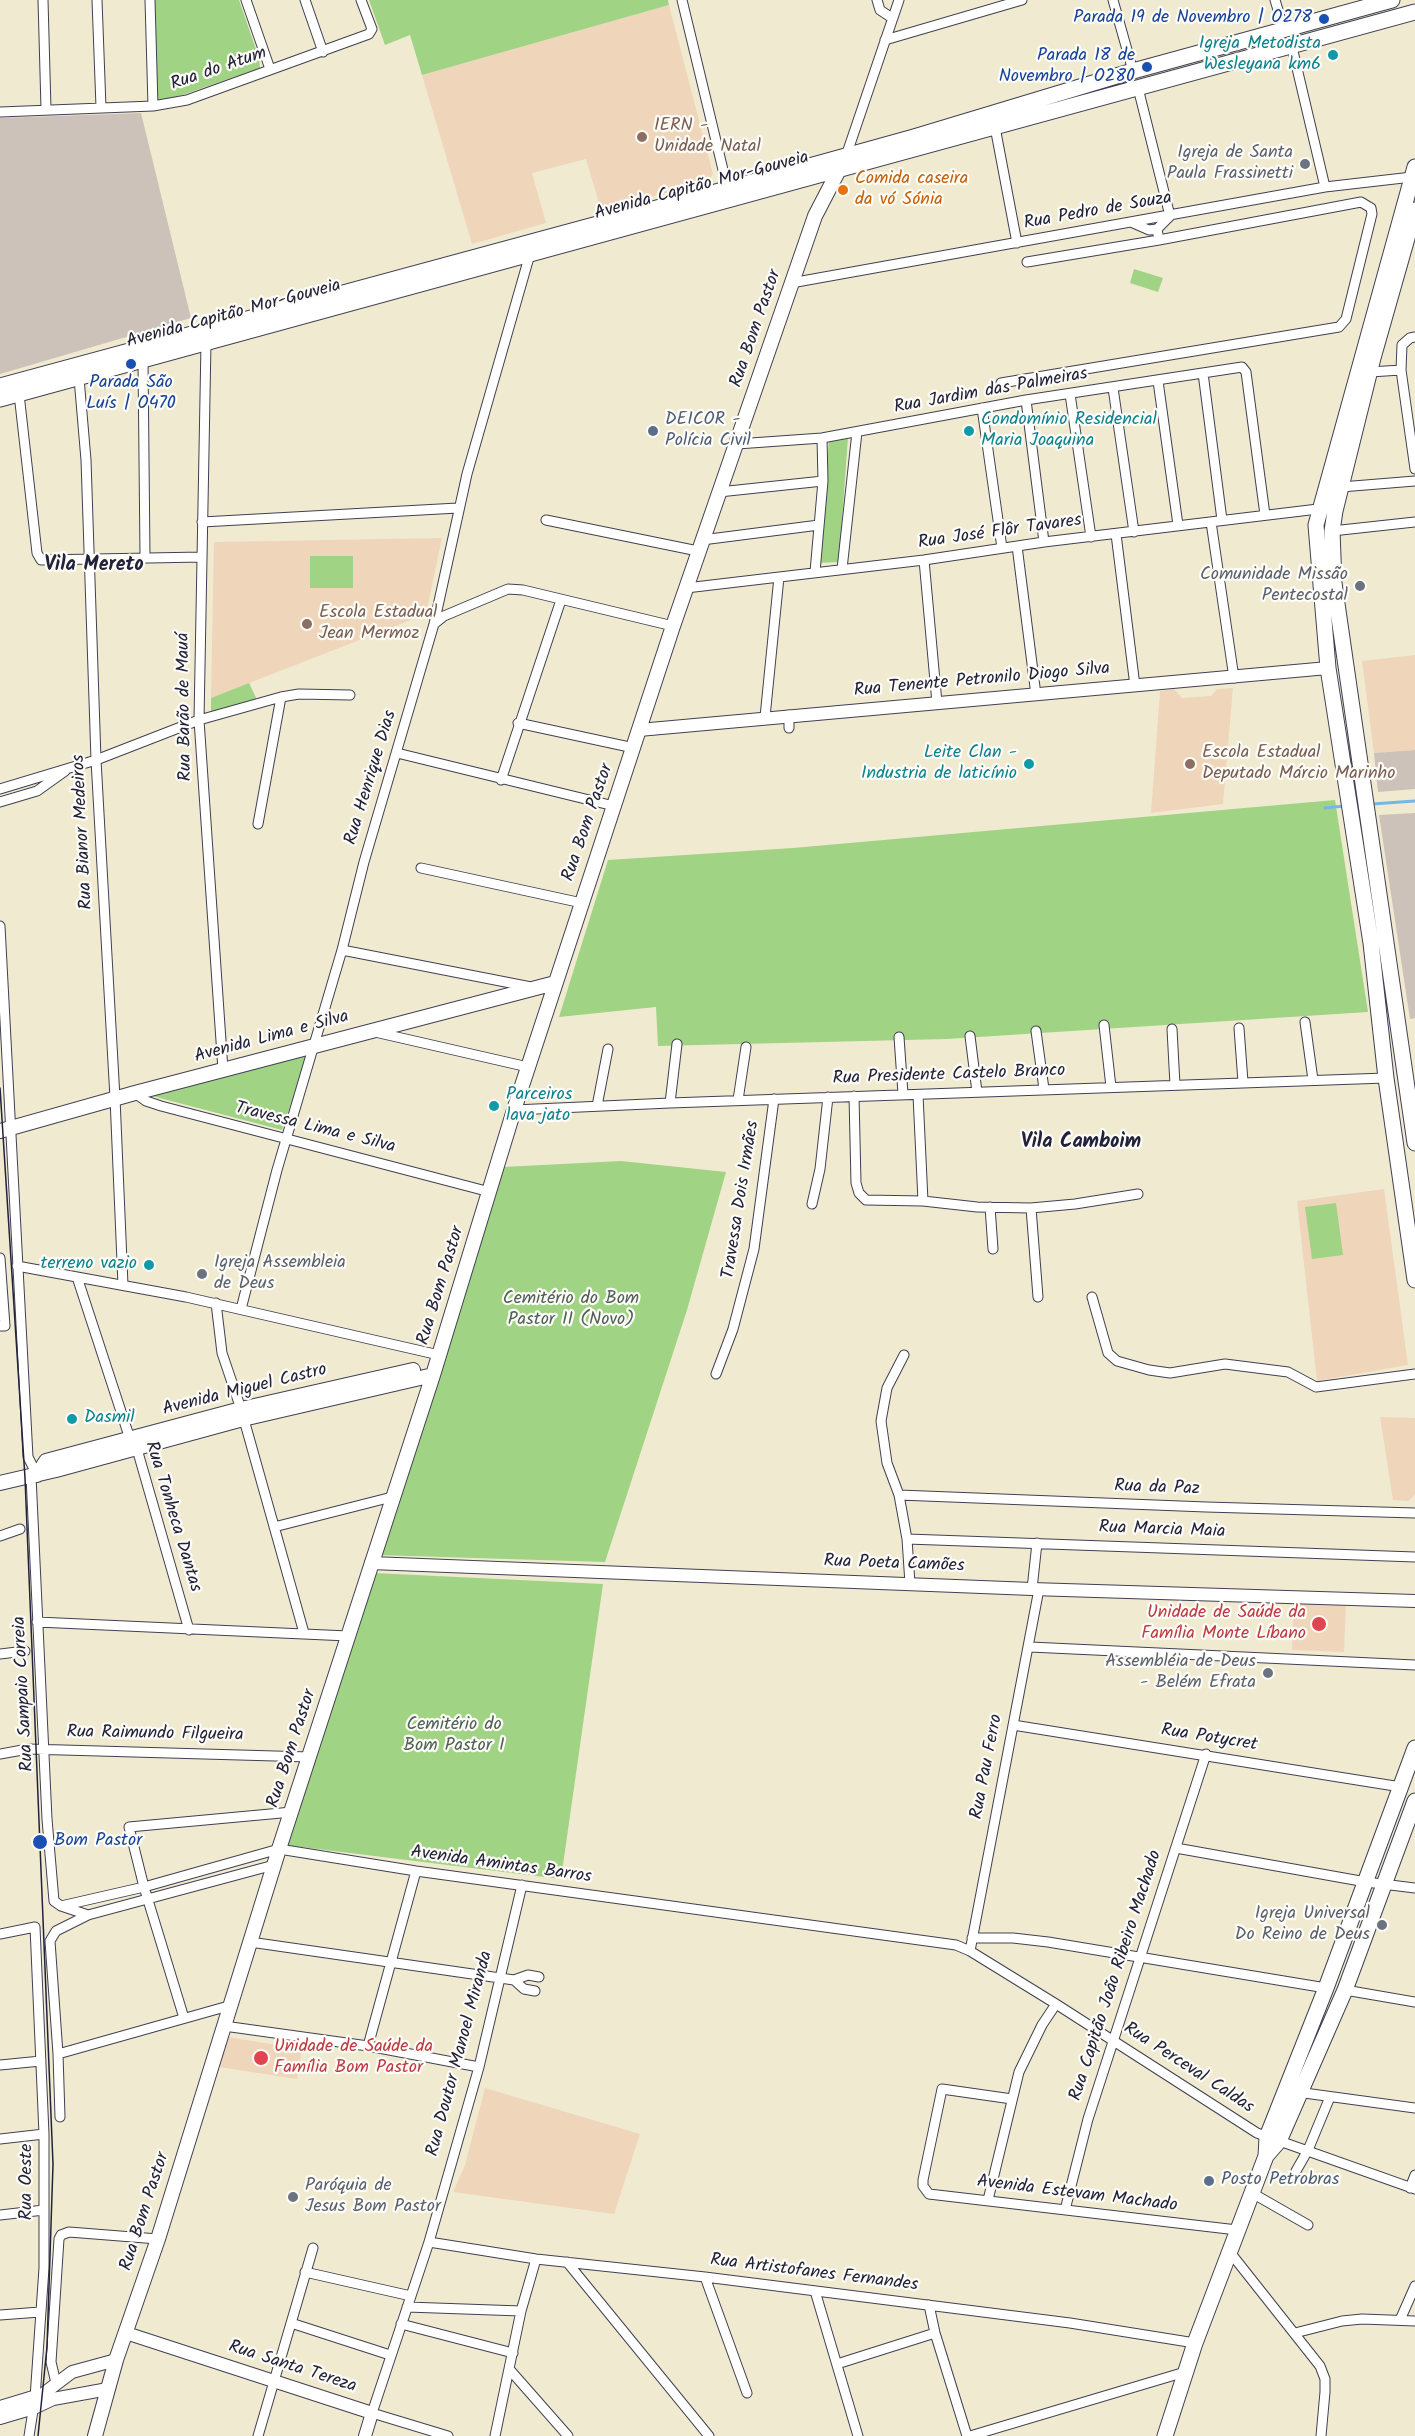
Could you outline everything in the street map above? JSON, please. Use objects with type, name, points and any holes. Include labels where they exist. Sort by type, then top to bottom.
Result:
[{"type":"main road","name":"Avenida Capitão Mor-Gouveia","points":[[0,386],[68,377],[143,360],[530,254],[723,190],[1133,71],[1392,0]]},
{"type":"main road","name":"Avenida Capitão Mor-Gouveia","points":[[0,399],[68,377],[611,227],[839,170],[1415,12]]},
{"type":"main road","name":"Rua Bom Pastor","points":[[95,2436],[116,2360],[158,2239],[279,1849],[436,1365],[555,983],[673,626],[791,283],[818,209],[846,156]]},
{"type":"main road","points":[[1413,172],[1364,356],[1318,509],[1316,549],[1328,668],[1371,943],[1386,1078],[1415,1280]]},
{"type":"main road","points":[[1415,210],[1370,372],[1332,531],[1334,583],[1415,1143]]},
{"type":"main road","name":"Avenida Lima e Silva","points":[[6,1130],[135,1092],[555,983]]},
{"type":"main road","name":"Avenida Miguel Castro","points":[[53,1463],[242,1414],[394,1379],[436,1365]]},
{"type":"main road","points":[[0,1483],[34,1475],[53,1463]]},
{"type":"main road","points":[[1293,2091],[1326,1988],[1415,1748]]},
{"type":"main road","points":[[1165,2436],[1195,2343],[1266,2156],[1293,2091],[1345,1990],[1415,1801]]},
{"type":"street","points":[[43,0],[46,109]]},
{"type":"street","points":[[97,0],[101,107]]},
{"type":"street","points":[[150,0],[153,106]]},
{"type":"street","points":[[246,0],[270,69]]},
{"type":"street","points":[[305,0],[323,52]]},
{"type":"street","name":"Rua do Atum","points":[[0,112],[153,106],[187,100],[323,52],[371,32],[361,0]]},
{"type":"street","points":[[682,0],[725,178],[723,190]]},
{"type":"street","points":[[876,0],[880,10],[892,18]]},
{"type":"street","points":[[846,156],[899,0]]},
{"type":"street","points":[[885,40],[1022,0]]},
{"type":"street","points":[[1113,0],[1133,71]]},
{"type":"street","points":[[1275,0],[1284,30]]},
{"type":"street","points":[[1292,47],[1325,187]]},
{"type":"street","points":[[1133,223],[1149,230],[1157,229],[1170,216],[1138,88]]},
{"type":"street","points":[[994,128],[1017,243]]},
{"type":"street","name":"Rua Pedro de Souza","points":[[791,283],[1413,172]]},
{"type":"street","points":[[1001,383],[1339,327],[1346,319],[1372,214],[1371,208],[1361,202],[1027,262]]},
{"type":"street","points":[[1157,229],[1159,240]]},
{"type":"street","name":"Rua Henrique Dias","points":[[241,1309],[287,1138],[342,950],[364,862],[434,624],[458,508],[530,254]]},
{"type":"street","points":[[1412,337],[1402,345],[1401,370],[1415,470]]},
{"type":"street","name":"Rua Barão de Mauá","points":[[206,343],[199,720],[223,1070]]},
{"type":"street","points":[[143,360],[145,557]]},
{"type":"street","name":"Rua Jardim das Palmeiras","points":[[737,444],[822,438],[1026,400],[1242,367],[1246,372],[1264,515]]},
{"type":"street","points":[[1370,372],[1401,370]]},
{"type":"street","points":[[1203,373],[1222,520]]},
{"type":"street","name":"Rua Bianor Medeiros","points":[[68,377],[86,460],[96,760],[123,1285]]},
{"type":"street","points":[[1158,381],[1178,525]]},
{"type":"street","points":[[1113,388],[1134,532]]},
{"type":"street","points":[[18,394],[37,553],[43,561],[202,557]]},
{"type":"street","points":[[1070,394],[1091,537]]},
{"type":"street","points":[[1026,400],[1044,542]]},
{"type":"street","points":[[982,408],[1002,548]]},
{"type":"street","points":[[842,569],[857,432]]},
{"type":"street","points":[[815,572],[823,480],[822,438]]},
{"type":"street","points":[[719,492],[823,480]]},
{"type":"street","points":[[1341,487],[1415,481]]},
{"type":"street","points":[[202,522],[458,508]]},
{"type":"street","name":"Rua José Flôr Tavares","points":[[686,588],[1318,509]]},
{"type":"street","points":[[546,519],[700,546],[819,525]]},
{"type":"street","points":[[1211,522],[1234,678]]},
{"type":"street","points":[[1332,531],[1415,522]]},
{"type":"street","points":[[1116,534],[1135,686]]},
{"type":"street","points":[[1017,546],[1036,695]]},
{"type":"street","points":[[924,560],[937,704]]},
{"type":"street","points":[[765,717],[779,576]]},
{"type":"street","points":[[434,624],[444,616],[508,589],[673,626]]},
{"type":"street","points":[[501,780],[518,723],[561,600]]},
{"type":"street","name":"Rua Tenente Petronilo Diogo Silva","points":[[639,730],[1328,668]]},
{"type":"street","points":[[0,789],[96,760],[199,720],[281,697],[299,694],[350,695]]},
{"type":"street","points":[[258,824],[281,697]]},
{"type":"street","points":[[789,715],[789,728]]},
{"type":"street","points":[[518,723],[634,747]]},
{"type":"street","points":[[397,753],[614,806]]},
{"type":"street","points":[[0,802],[37,791],[69,768]]},
{"type":"street","points":[[421,868],[582,903]]},
{"type":"street","name":"Rua Sampaio Correia","points":[[0,926],[6,1130],[17,1266],[28,1457],[34,1475],[37,1622],[47,1819],[54,1901],[61,1906]]},
{"type":"street","points":[[342,950],[536,987]]},
{"type":"street","points":[[1305,1022],[1312,1080]]},
{"type":"street","points":[[1104,1025],[1111,1087]]},
{"type":"street","points":[[1239,1028],[1243,1082]]},
{"type":"street","points":[[1172,1029],[1175,1085]]},
{"type":"street","points":[[369,1030],[528,1067]]},
{"type":"street","points":[[1036,1031],[1044,1089]]},
{"type":"street","points":[[970,1036],[977,1092]]},
{"type":"street","points":[[899,1038],[903,1095]]},
{"type":"street","points":[[670,1102],[677,1044]]},
{"type":"street","points":[[738,1100],[746,1047]]},
{"type":"street","points":[[597,1106],[608,1049]]},
{"type":"street","name":"Rua Presidente Castelo Branco","points":[[514,1110],[670,1102],[1386,1078]]},
{"type":"street","name":"Travessa Lima e Silva","points":[[135,1092],[146,1101],[161,1106],[490,1192]]},
{"type":"street","points":[[918,1095],[923,1201]]},
{"type":"street","points":[[854,1096],[856,1183],[859,1193],[866,1200],[1031,1208],[1138,1194]]},
{"type":"street","points":[[812,1204],[820,1169],[828,1097]]},
{"type":"street","name":"Travessa Dois Irmães","points":[[716,1374],[733,1329],[754,1249],[774,1099]]},
{"type":"street","points":[[990,1207],[993,1249]]},
{"type":"street","points":[[1031,1208],[1038,1297]]},
{"type":"street","points":[[0,1258],[3,1326]]},
{"type":"street","points":[[17,1266],[241,1309],[436,1365]]},
{"type":"street","name":"Rua Tonheca Dantas","points":[[77,1277],[133,1444],[189,1630]]},
{"type":"street","points":[[1092,1297],[1108,1353],[1117,1361],[1149,1370],[1170,1373],[1225,1364],[1288,1372],[1316,1386],[1415,1374]]},
{"type":"street","points":[[216,1304],[222,1353],[242,1414],[304,1633]]},
{"type":"street","points":[[904,1355],[887,1388],[881,1421],[888,1470],[899,1495],[907,1539],[910,1584]]},
{"type":"street","points":[[28,1457],[34,1461],[53,1463]]},
{"type":"street","name":"Rua da Paz","points":[[899,1495],[1415,1513]]},
{"type":"street","points":[[274,1527],[392,1497]]},
{"type":"street","points":[[0,1536],[20,1529]]},
{"type":"street","name":"Rua Marcia Maia","points":[[907,1539],[1415,1557]]},
{"type":"street","name":"Rua Pau Ferro","points":[[970,1951],[1030,1647],[1036,1589],[1037,1543]]},
{"type":"street","name":"Rua Poeta Camões","points":[[371,1563],[1415,1601]]},
{"type":"street","points":[[37,1622],[348,1636]]},
{"type":"street","points":[[1030,1647],[1415,1665]]},
{"type":"street","points":[[0,1654],[25,1651]]},
{"type":"street","name":"Rua Potycret","points":[[1013,1725],[1401,1786]]},
{"type":"street","name":"Rua Raimundo Filgueira","points":[[0,1754],[19,1749],[310,1757]]},
{"type":"street","name":"Rua Capitão João Ribeiro Machado","points":[[1065,2210],[1088,2120],[1206,1754]]},
{"type":"street","points":[[184,2018],[144,1887],[129,1827],[292,1812]]},
{"type":"street","points":[[1176,1848],[1366,1882],[1415,1888]]},
{"type":"street","name":"Avenida Amintas Barros","points":[[61,1906],[144,1887],[279,1849],[416,1871],[956,1945],[970,1951]]},
{"type":"street","points":[[60,2117],[50,1941],[56,1931],[88,1915],[274,1865]]},
{"type":"street","points":[[368,2046],[416,1871]]},
{"type":"street","name":"Rua Doutor Manoel Miranda","points":[[365,2436],[429,2241],[479,2067],[522,1885]]},
{"type":"street","points":[[61,1906],[88,1915]]},
{"type":"street","name":"Rua Oeste","points":[[0,1934],[35,1927],[44,2134],[44,2268],[34,2403],[29,2436]]},
{"type":"street","points":[[972,1938],[1013,1938],[1326,1988]]},
{"type":"street","points":[[250,1942],[391,1963],[501,1976],[514,1980],[524,1989],[536,1991]]},
{"type":"street","name":"Rua Perceval Caldas","points":[[970,1951],[1257,2133],[1376,2177],[1413,2188]]},
{"type":"street","points":[[514,1980],[528,1975],[539,1977]]},
{"type":"street","points":[[1345,1990],[1415,2002]]},
{"type":"street","points":[[988,2200],[1012,2099],[1030,2047],[1056,2004]]},
{"type":"street","points":[[58,2054],[232,2005]]},
{"type":"street","points":[[224,2026],[368,2046],[479,2067]]},
{"type":"street","points":[[0,2065],[41,2061]]},
{"type":"street","name":"Avenida Estevam Machado","points":[[1012,2099],[942,2089],[923,2180],[925,2190],[933,2196],[988,2200],[1237,2230]]},
{"type":"street","points":[[1293,2091],[1415,2108]]},
{"type":"street","points":[[1296,2171],[1308,2150],[1330,2097]]},
{"type":"street","points":[[0,2139],[44,2134]]},
{"type":"street","points":[[1413,2188],[1415,2175]]},
{"type":"street","points":[[1252,2193],[1308,2226]]},
{"type":"street","points":[[0,2215],[44,2210]]},
{"type":"street","points":[[56,2383],[51,2362],[61,2235],[69,2232],[158,2239]]},
{"type":"street","name":"Rua Artistofanes Fernandes","points":[[429,2241],[536,2259],[929,2305],[1070,2323],[1195,2343]]},
{"type":"street","points":[[258,2436],[314,2248]]},
{"type":"street","points":[[1229,2251],[1320,2366],[1325,2379],[1321,2436]]},
{"type":"street","points":[[495,2436],[521,2311],[536,2259]]},
{"type":"street","points":[[567,2262],[709,2436]]},
{"type":"street","points":[[305,2272],[411,2296]]},
{"type":"street","points":[[705,2277],[747,2393]]},
{"type":"street","points":[[1400,2320],[1415,2286]]},
{"type":"street","points":[[815,2291],[858,2436]]},
{"type":"street","points":[[929,2305],[935,2333],[969,2436],[1185,2372]]},
{"type":"street","points":[[407,2307],[521,2311]]},
{"type":"street","points":[[0,2315],[40,2312]]},
{"type":"street","points":[[1294,2333],[1342,2321],[1380,2318],[1415,2320]]},
{"type":"street","points":[[291,2323],[390,2355]]},
{"type":"street","points":[[401,2324],[513,2353]]},
{"type":"street","name":"Rua Santa Tereza","points":[[126,2333],[448,2436]]},
{"type":"street","points":[[837,2364],[935,2333]]},
{"type":"street","points":[[0,2418],[34,2403],[72,2372],[116,2360]]},
{"type":"street","points":[[510,2370],[568,2436]]},
{"type":"street","points":[[0,2407],[108,2389]]},
{"type":"shaded area","points":[[669,5],[713,174],[708,182],[601,210],[586,159],[532,173],[546,223],[472,244],[422,75]]},
{"type":"shaded area","points":[[141,113],[191,318],[0,374],[0,118]]},
{"type":"shaded area","name":"Escola Estadual Jean Mermoz","points":[[442,538],[426,614],[211,698],[214,542]]},
{"type":"shaded area","points":[[1415,655],[1415,750],[1374,753],[1362,661]]},
{"type":"shaded area","name":"Escola Estadual Deputado Márcio Marinho","points":[[1233,688],[1223,804],[1151,813],[1160,691],[1174,689],[1182,698],[1211,696],[1217,689]]},
{"type":"shaded area","points":[[1415,750],[1415,789],[1378,792],[1374,753]]},
{"type":"shaded area","points":[[1415,813],[1415,1018],[1410,1019],[1379,815]]},
{"type":"shaded area","points":[[1384,1189],[1408,1365],[1317,1381],[1297,1201]]},
{"type":"shaded area","points":[[1380,1417],[1415,1418],[1415,1495],[1408,1501],[1393,1500]]},
{"type":"shaded area","name":"Unidade de Saúde da Família Monte Líbano","points":[[1294,1600],[1346,1602],[1344,1652],[1292,1650]]},
{"type":"shaded area","name":"Unidade de Saúde da Família Bom Pastor","points":[[228,2037],[302,2049],[297,2079],[219,2067]]},
{"type":"shaded area","points":[[485,2088],[640,2134],[614,2214],[453,2192],[465,2165]]},
{"type":"green space","points":[[152,0],[239,0],[259,58],[260,68],[165,101],[157,100]]},
{"type":"green space","points":[[369,0],[668,0],[669,5],[422,75],[410,35],[385,45]]},
{"type":"green space","points":[[1134,269],[1163,278],[1158,292],[1130,283]]},
{"type":"green space","points":[[848,437],[839,562],[819,563],[829,440]]},
{"type":"green space","points":[[310,556],[353,556],[353,588],[310,588]]},
{"type":"green space","points":[[249,683],[257,700],[211,714],[211,698]]},
{"type":"green space","points":[[1335,800],[1368,1012],[947,1039],[658,1046],[656,1007],[559,1017],[608,860],[793,848]]},
{"type":"green space","points":[[308,1054],[282,1130],[152,1096]]},
{"type":"green space","name":"Cemitério do Bom Pastor II (Novo)","points":[[621,1161],[726,1172],[687,1310],[605,1562],[377,1555],[503,1167]]},
{"type":"green space","points":[[1336,1203],[1343,1255],[1312,1259],[1305,1207]]},
{"type":"green space","name":"Cemitério do Bom Pastor I","points":[[374,1573],[603,1584],[561,1879],[285,1845]]},
{"type":"waterway","points":[[1372,804],[1415,801]]},
{"type":"waterway","points":[[1325,808],[1344,806]]},
{"type":"tram line","points":[[0,1088],[25,1478],[53,2164],[47,2347],[38,2436]]},
{"type":"place","name":"Parada 19 de Novembro | O278","points":[[1324,19]]},
{"type":"place","name":"Igreja Metodista Wesleyana km6","points":[[1333,55]]},
{"type":"place","name":"Parada 18 de Novembro | O280","points":[[1147,67]]},
{"type":"place","name":"IERN - Unidade Natal","points":[[642,137]]},
{"type":"place","name":"Igreja de Santa Paula Frassinetti","points":[[1305,164]]},
{"type":"place","name":"Comida caseira da vó Sónia","points":[[843,190]]},
{"type":"place","name":"Parada São Luís | O470","points":[[131,364]]},
{"type":"place","name":"DEICOR - Polícia Civil","points":[[653,431]]},
{"type":"place","name":"Condomínio Residencial Maria Joaquina","points":[[969,431]]},
{"type":"place","name":"Comunidade Missão Pentecostal","points":[[1360,586]]},
{"type":"place","name":"Escola Estadual Jean Mermoz","points":[[307,624]]},
{"type":"place","name":"Leite Clan - Industria de laticínio","points":[[1029,764]]},
{"type":"place","name":"Escola Estadual Deputado Márcio Marinho","points":[[1190,764]]},
{"type":"place","name":"Parceiros lava jato","points":[[494,1106]]},
{"type":"place","name":"terreno vazio","points":[[149,1265]]},
{"type":"place","name":"Igreja Assembleia de Deus","points":[[202,1274]]},
{"type":"place","name":"Dasmil","points":[[72,1419]]},
{"type":"place","name":"Unidade de Saúde da Família Monte Líbano","points":[[1319,1624]]},
{"type":"place","name":"Assembléia de Deus - Belém Efrata","points":[[1268,1673]]},
{"type":"place","name":"Bom Pastor","points":[[40,1842]]},
{"type":"place","name":"Igreja Universal Do Reino de Deus","points":[[1382,1925]]},
{"type":"place","name":"Unidade de Saúde da Família Bom Pastor","points":[[261,2058]]},
{"type":"place","name":"Posto Petrobras","points":[[1209,2181]]},
{"type":"place","name":"Paróquia de Jesus Bom Pastor","points":[[293,2197]]},
{"type":"district","name":"Vila Mereto","points":[[94,567]]},
{"type":"district","name":"Vila Camboim","points":[[1081,1144]]}]
